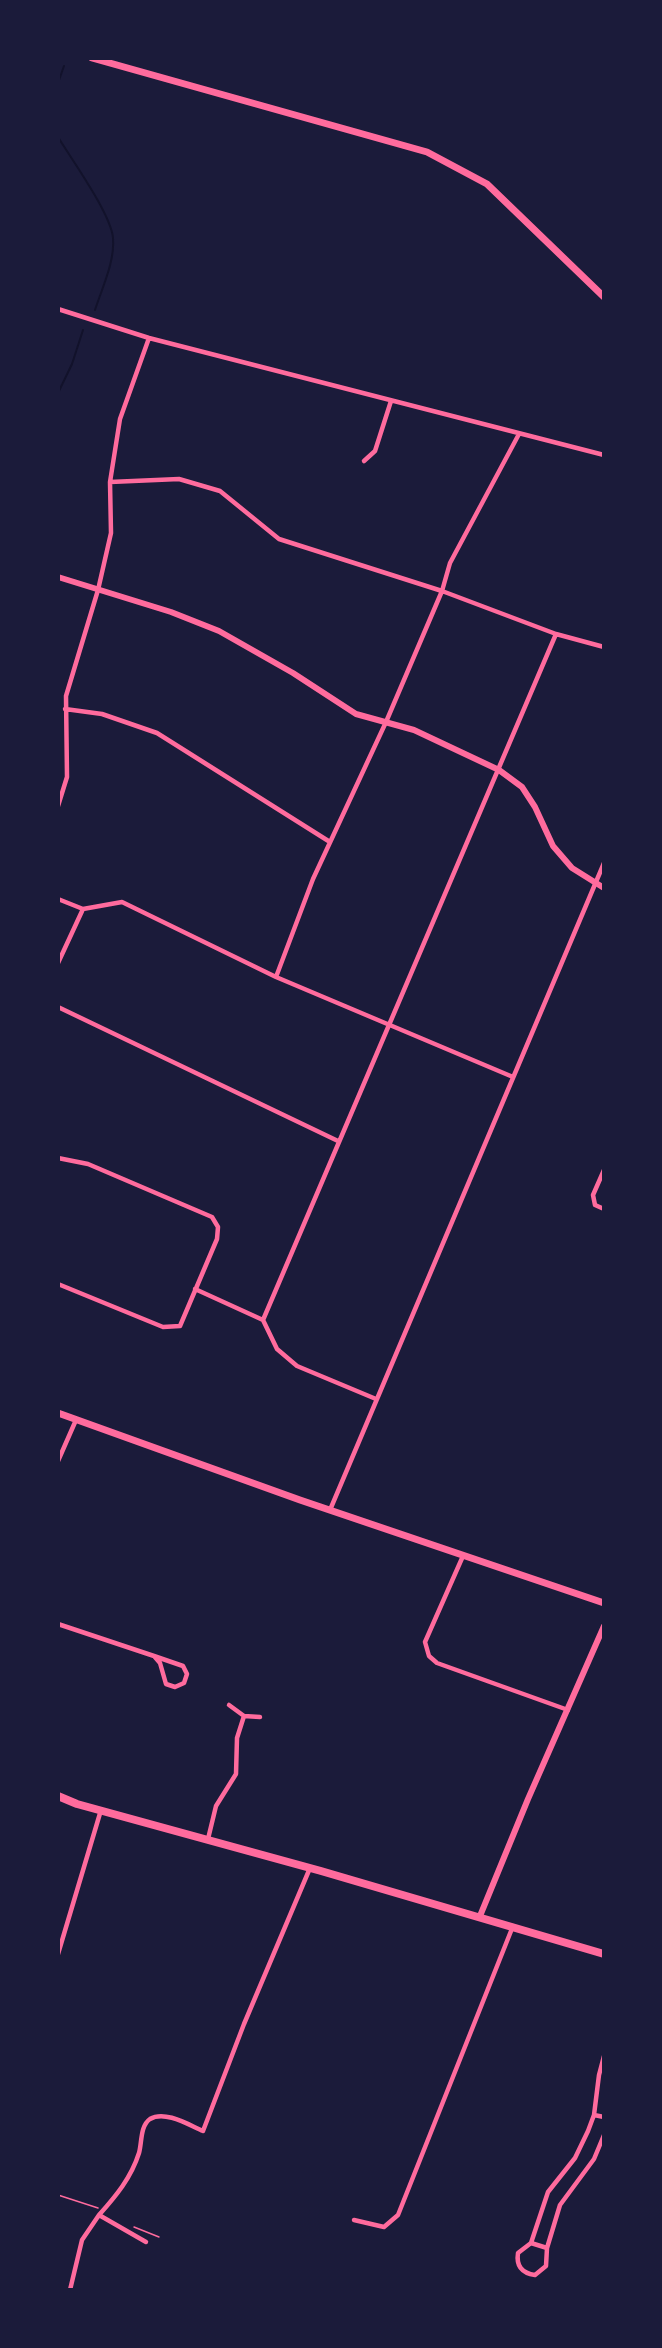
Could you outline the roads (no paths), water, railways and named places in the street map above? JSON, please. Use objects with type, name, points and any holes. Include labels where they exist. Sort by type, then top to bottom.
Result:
[{"type":"main road","points":[[92,58],[427,152],[486,184],[603,297]]},
{"type":"main road","points":[[58,1413],[330,1510],[603,1603]]},
{"type":"main road","points":[[62,1797],[77,1804],[480,1916],[603,1954]]},
{"type":"street","points":[[58,309],[149,338],[603,455]]},
{"type":"street","points":[[58,806],[67,777],[66,696],[98,590],[111,533],[110,482],[120,419],[149,338]]},
{"type":"street","points":[[364,461],[375,451],[391,401]]},
{"type":"street","points":[[276,977],[313,879],[386,722],[442,591],[450,563],[519,434]]},
{"type":"street","points":[[110,482],[179,479],[220,491],[279,539],[442,591],[556,634],[603,647]]},
{"type":"street","points":[[58,577],[171,612],[219,631],[293,672],[356,714],[414,730],[499,770],[522,787],[535,807],[552,846],[572,868],[603,888]]},
{"type":"street","points":[[263,1320],[556,634]]},
{"type":"street","points":[[65,709],[102,714],[157,733],[330,842]]},
{"type":"street","points":[[330,1510],[603,863]]},
{"type":"street","points":[[58,898],[83,909],[122,902],[276,977],[513,1077]]},
{"type":"street","points":[[58,963],[83,909]]},
{"type":"street","points":[[58,1007],[338,1141]]},
{"type":"street","points":[[58,1158],[88,1164],[212,1217],[218,1227],[217,1239],[180,1326],[163,1327],[58,1284]]},
{"type":"street","points":[[603,1170],[593,1195],[595,1205],[603,1209]]},
{"type":"street","points":[[195,1289],[263,1320],[277,1349],[297,1366],[376,1399]]},
{"type":"street","points":[[58,1461],[76,1420]]},
{"type":"street","points":[[463,1556],[426,1642],[429,1656],[437,1663],[568,1710]]},
{"type":"street","points":[[58,1624],[154,1656],[183,1666],[187,1674],[184,1683],[175,1687],[166,1684],[160,1663],[154,1656]]},
{"type":"street","points":[[480,1916],[603,1626]]},
{"type":"street","points":[[229,1705],[244,1716],[260,1717]]},
{"type":"street","points":[[208,1839],[219,1801],[236,1774],[237,1738],[244,1716]]},
{"type":"street","points":[[58,1954],[101,1809]]},
{"type":"street","points":[[70,2289],[82,2240],[130,2175],[141,2148],[145,2124],[163,2116],[203,2131],[244,2024],[310,1868]]},
{"type":"street","points":[[354,2220],[384,2227],[398,2215],[513,1926]]},
{"type":"street","points":[[603,2056],[594,2115],[582,2146],[567,2170],[548,2192],[531,2243],[518,2253],[516,2261],[520,2269],[527,2274],[535,2275],[546,2266],[547,2248],[560,2205],[594,2159],[603,2135]]},
{"type":"street","points":[[594,2115],[603,2117]]},
{"type":"street","points":[[567,2170],[578,2180]]},
{"type":"street","points":[[99,2215],[146,2242]]},
{"type":"street","points":[[531,2243],[547,2248]]},
{"type":"waterway","points":[[58,83],[64,66]]},
{"type":"waterway","points":[[58,137],[106,215],[111,228],[113,247],[110,266],[95,310]]},
{"type":"waterway","points":[[58,393],[72,364],[83,330]]}]
